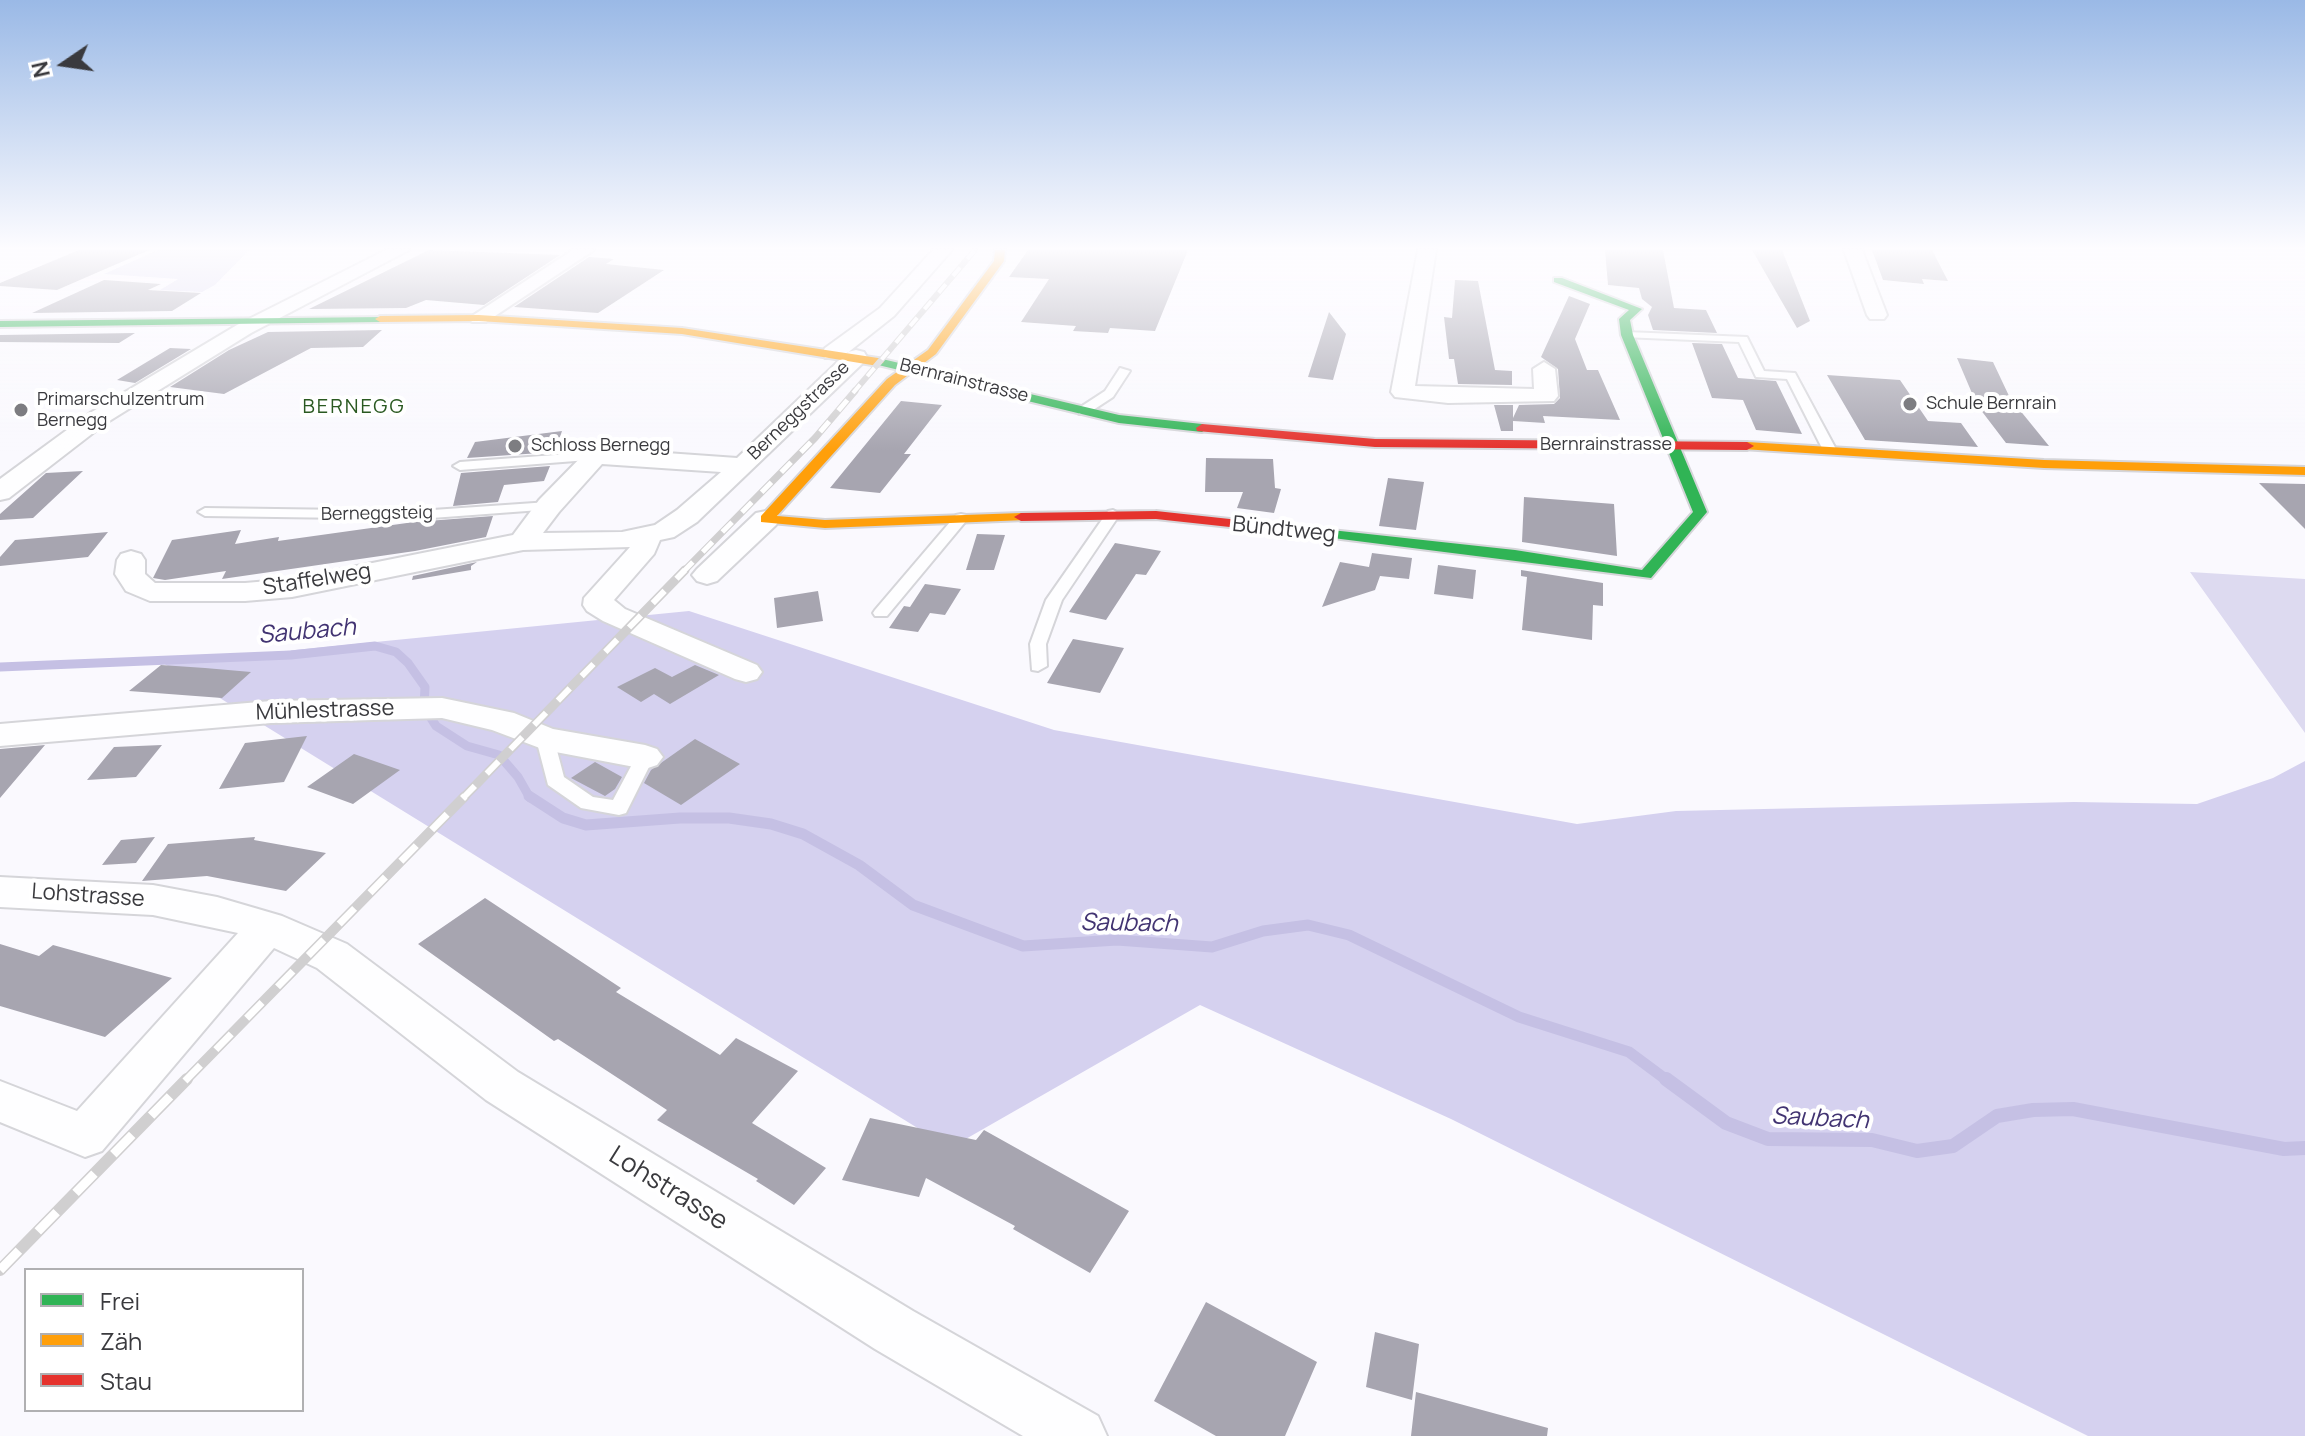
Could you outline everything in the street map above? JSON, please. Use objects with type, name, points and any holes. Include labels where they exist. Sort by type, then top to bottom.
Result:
[{"type":"main road","points":[[766,519],[891,382],[932,352],[959,317]]},
{"type":"main road","points":[[1627,317],[1624,319],[1627,335],[1674,445]]},
{"type":"main road","name":"Bernrainstrasse","points":[[0,324],[479,318],[682,331],[833,353],[912,368],[1083,411],[1158,425],[1375,443],[1674,445],[2044,464],[2305,471]]},
{"type":"main road","name":"Bündtweg","points":[[766,519],[825,524],[1156,515],[1484,552],[1646,575],[1700,512],[1674,445]]},
{"type":"street","points":[[0,492],[98,418],[267,317]]},
{"type":"street","points":[[833,353],[880,317]]},
{"type":"street","points":[[1416,317],[1403,392],[1448,396],[1473,404],[1546,396],[1544,369]]},
{"type":"street","name":"Berneggstrasse","points":[[523,542],[622,540],[648,535],[681,521],[856,357]]},
{"type":"street","points":[[523,542],[549,506],[596,456]]},
{"type":"street","name":"Berneggstrasse","points":[[596,456],[743,466]]},
{"type":"street","points":[[707,575],[766,519]]},
{"type":"street","points":[[648,535],[644,548],[599,598],[598,605],[614,615],[746,672]]},
{"type":"street","name":"Staffelweg","points":[[131,560],[130,574],[136,585],[150,592],[200,594],[292,588],[523,542]]},
{"type":"street","name":"Mühlestrasse","points":[[0,735],[271,712],[442,708],[502,721],[545,739],[645,757]]},
{"type":"street","name":"Lohstrasse","points":[[0,892],[153,900],[217,912],[268,927],[332,956],[502,1086],[894,1330],[1078,1436]]},
{"type":"street","points":[[0,1101],[85,1136],[268,927]]},
{"type":"lane","points":[[1627,335],[1743,339],[1760,374],[1791,376],[1830,451]]},
{"type":"lane","points":[[1083,411],[1109,394],[1124,371]]},
{"type":"lane","points":[[460,466],[596,456]]},
{"type":"lane","name":"Berneggsteig","points":[[205,512],[418,515],[549,506]]},
{"type":"lane","points":[[1038,666],[1038,644],[1054,600],[1113,514]]},
{"type":"lane","points":[[881,613],[961,518]]},
{"type":"lane","points":[[545,739],[555,780],[588,803],[619,808],[645,757]]},
{"type":"shaded area","points":[[2190,572],[2305,579],[2305,733]]},
{"type":"shaded area","points":[[689,611],[1054,730],[1577,824],[1676,811],[2074,802],[2197,804],[2273,778],[2305,761],[2305,1436],[2088,1436],[1451,1119],[1200,1005],[950,1148],[163,663]]},
{"type":"building","points":[[1024,317],[1161,317],[1155,331],[1110,328],[1108,333],[1073,331],[1076,326],[1021,322]]},
{"type":"building","points":[[1327,317],[1333,317],[1346,334],[1333,380],[1308,377]]},
{"type":"building","points":[[1444,317],[1485,317],[1495,370],[1512,371],[1512,385],[1458,384],[1454,359],[1449,359]]},
{"type":"building","points":[[1559,317],[1584,317],[1575,339],[1587,370],[1598,370],[1620,420],[1543,416],[1545,423],[1513,421],[1513,431],[1501,431],[1494,405],[1513,405],[1513,418],[1519,405],[1554,404],[1560,398],[1558,369],[1541,357]]},
{"type":"building","points":[[1649,317],[1709,317],[1717,333],[1653,330]]},
{"type":"building","points":[[1791,317],[1808,317],[1810,321],[1797,328]]},
{"type":"building","points":[[382,330],[363,347],[311,348],[224,394],[170,387],[229,350],[268,332]]},
{"type":"building","points":[[135,333],[119,343],[0,342],[0,335]]},
{"type":"building","points":[[1692,343],[1722,344],[1738,378],[1776,381],[1802,434],[1756,430],[1743,400],[1712,398]]},
{"type":"building","points":[[170,348],[191,349],[135,383],[117,380]]},
{"type":"building","points":[[1957,358],[1993,362],[2010,398],[2049,446],[2006,443],[1977,405]]},
{"type":"building","points":[[1827,375],[1900,380],[1928,421],[1961,423],[1978,447],[1865,440]]},
{"type":"building","points":[[901,401],[942,405],[904,454],[911,454],[880,493],[830,488]]},
{"type":"building","name":"Schloss Bernegg","points":[[562,431],[555,452],[467,458],[475,442]]},
{"type":"building","points":[[1206,458],[1273,459],[1275,488],[1281,489],[1274,513],[1237,508],[1243,492],[1205,492]]},
{"type":"building","points":[[550,466],[544,481],[504,485],[498,502],[453,506],[461,473]]},
{"type":"building","points":[[83,471],[33,518],[0,520],[0,514],[46,473]]},
{"type":"building","points":[[1388,478],[1424,482],[1416,530],[1379,526]]},
{"type":"building","points":[[2259,483],[2305,484],[2305,529]]},
{"type":"building","points":[[1524,497],[1614,504],[1617,556],[1522,542]]},
{"type":"building","points":[[493,516],[486,537],[415,551],[222,579],[226,571],[165,580],[153,578],[172,540],[241,530],[235,544],[279,537],[278,541],[414,522]]},
{"type":"building","points":[[108,532],[88,557],[0,566],[0,557],[15,540]]},
{"type":"building","points":[[977,534],[1005,535],[994,570],[966,570]]},
{"type":"building","points":[[1115,543],[1161,551],[1146,575],[1136,574],[1106,620],[1069,612]]},
{"type":"building","points":[[1372,553],[1412,558],[1409,579],[1380,576],[1375,590],[1322,607],[1340,562],[1369,567]]},
{"type":"building","points":[[477,562],[471,570],[412,580],[413,576]]},
{"type":"building","points":[[1438,565],[1476,570],[1473,599],[1434,594]]},
{"type":"building","points":[[1521,570],[1603,583],[1603,606],[1593,605],[1592,640],[1522,630],[1527,577],[1521,576]]},
{"type":"building","points":[[925,584],[961,589],[945,615],[930,613],[918,632],[889,628],[904,606],[910,607]]},
{"type":"building","points":[[818,591],[823,621],[777,628],[774,598]]},
{"type":"building","points":[[1073,639],[1124,648],[1100,693],[1047,683]]},
{"type":"building","points":[[161,665],[251,672],[222,698],[129,691]]},
{"type":"building","points":[[695,665],[719,675],[670,704],[654,694],[641,702],[617,687],[655,668],[672,677]]},
{"type":"building","points":[[307,736],[284,782],[219,789],[245,743]]},
{"type":"building","points":[[695,739],[740,764],[681,805],[644,783],[651,770]]},
{"type":"building","points":[[45,745],[0,798],[0,749]]},
{"type":"building","points":[[162,745],[136,777],[87,780],[114,747]]},
{"type":"building","points":[[354,754],[400,770],[353,804],[307,787]]},
{"type":"building","points":[[595,762],[622,777],[615,789],[605,796],[571,778]]},
{"type":"building","points":[[155,837],[136,863],[102,865],[121,840]]},
{"type":"building","points":[[255,837],[254,840],[326,853],[286,891],[207,876],[142,881],[168,844]]},
{"type":"building","points":[[485,898],[621,988],[616,992],[720,1055],[736,1038],[798,1071],[752,1123],[826,1168],[794,1205],[756,1181],[758,1179],[657,1120],[667,1110],[558,1039],[554,1041],[418,944]]},
{"type":"building","points":[[0,944],[39,956],[53,945],[172,978],[105,1037],[0,1006]]},
{"type":"building","points":[[870,1118],[976,1140],[984,1130],[1129,1211],[1090,1273],[1013,1229],[1015,1226],[926,1178],[919,1197],[842,1180]]},
{"type":"building","points":[[1206,1302],[1317,1362],[1285,1436],[1216,1436],[1154,1401]]},
{"type":"building","points":[[1375,1332],[1419,1344],[1412,1400],[1366,1387]]},
{"type":"building","points":[[1416,1392],[1548,1428],[1547,1436],[1411,1436]]},
{"type":"waterway","name":"Saubach","points":[[0,667],[291,655],[375,646],[396,652],[408,663],[425,687],[424,707],[436,726],[467,746],[499,755],[518,777],[530,798]]},
{"type":"waterway","name":"Saubach","points":[[529,796],[563,818],[586,825],[680,818],[729,818],[771,824],[803,834],[859,865],[913,905],[1023,946],[1117,940],[1212,947],[1263,931],[1308,925],[1349,935],[1519,1017],[1629,1052],[1668,1081]]},
{"type":"waterway","name":"Saubach","points":[[1666,1079],[1726,1123],[1768,1139],[1872,1140],[1917,1151],[1953,1146],[1997,1116],[2033,1110],[2073,1109],[2284,1149],[2305,1148]]},
{"type":"railway","points":[[853,393],[918,317]]},
{"type":"railway","points":[[683,572],[815,438],[855,391]]},
{"type":"railway","points":[[463,798],[685,570]]},
{"type":"railway","points":[[185,1081],[465,796]]},
{"type":"railway","points":[[0,1270],[187,1079]]},
{"type":"traffic: fast","points":[[1322,533],[1515,555],[1646,575],[1700,512],[1627,335],[1624,319],[1627,317]]},
{"type":"traffic: fast","points":[[0,324],[380,319]]},
{"type":"traffic: fast","points":[[878,362],[1119,419],[1202,428]]},
{"type":"traffic: slow","points":[[958,317],[932,352],[891,382],[766,519],[825,524],[1021,517]]},
{"type":"traffic: slow","points":[[380,319],[479,318],[682,331],[878,362]]},
{"type":"traffic: slow","points":[[1747,446],[2044,464],[2305,471]]},
{"type":"traffic: jam","points":[[1202,428],[1375,443],[1747,446]]},
{"type":"traffic: jam","points":[[1021,517],[1156,515],[1322,533]]},
{"type":"place","name":"Schule Bernrain","points":[[1910,404]]},
{"type":"place","name":"Primarschulzentrum Bernegg","points":[[21,410]]},
{"type":"place","name":"Schloss Bernegg","points":[[515,446]]},
{"type":"district","name":"BERNEGG","points":[[354,407]]}]
